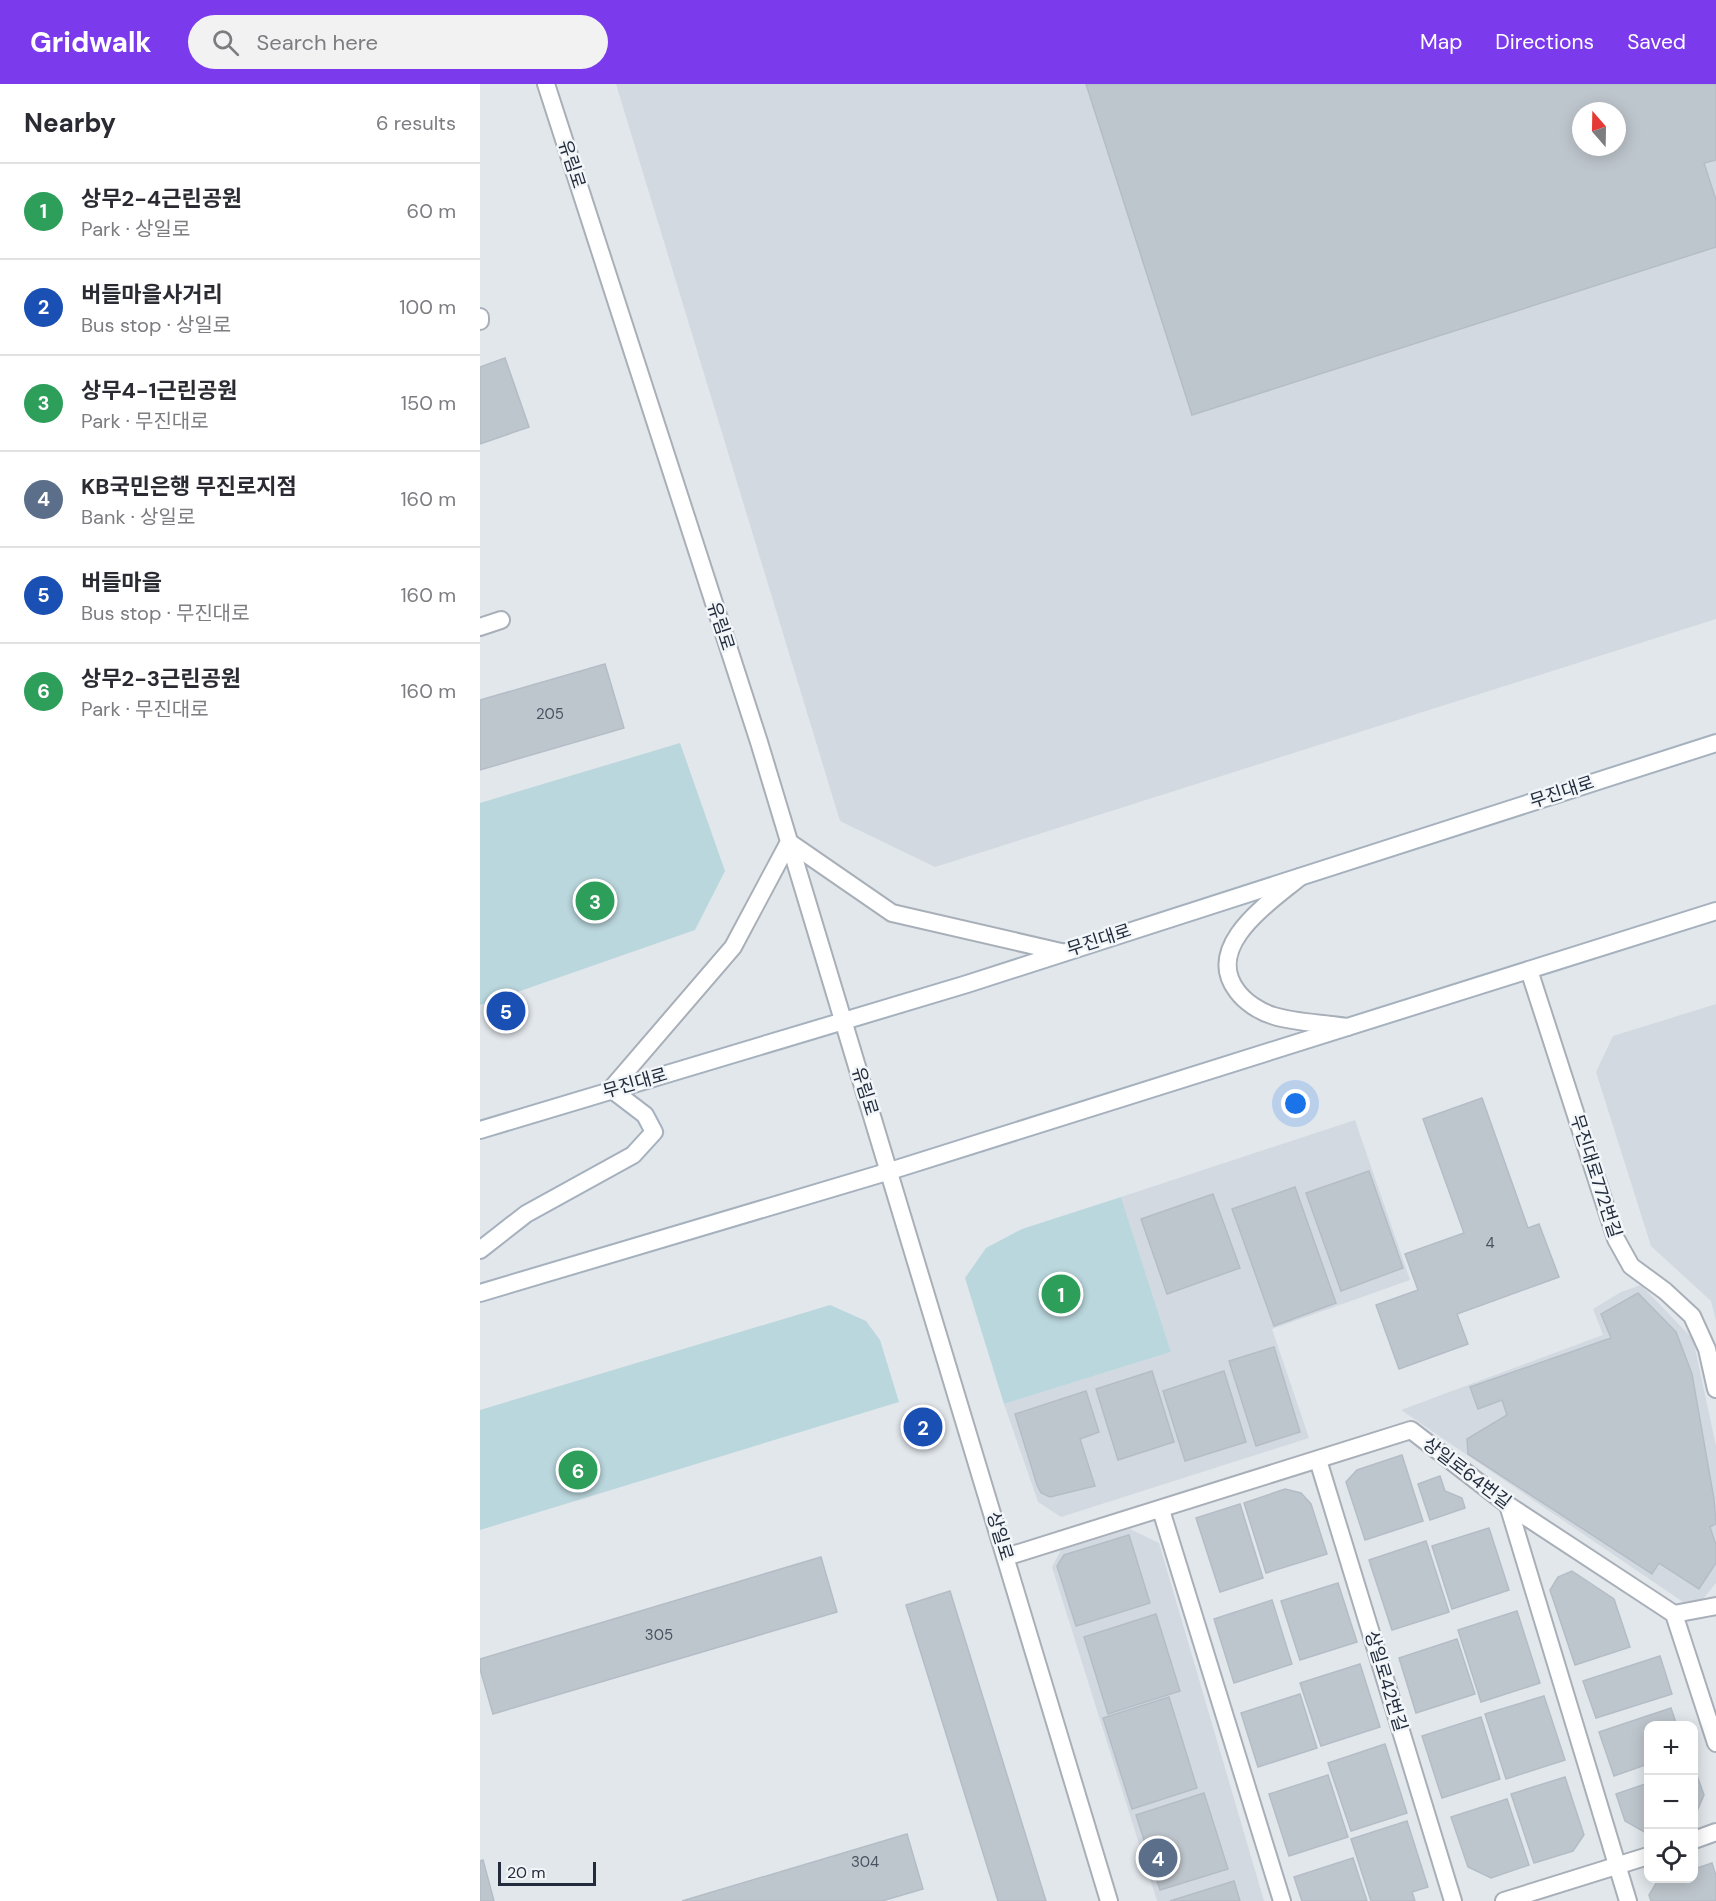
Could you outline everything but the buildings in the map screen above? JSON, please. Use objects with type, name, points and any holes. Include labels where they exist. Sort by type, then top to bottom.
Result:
[{"type":"street","name":"유림로","points":[[546,84],[789,842],[890,1171]]},
{"type":"street","points":[[480,627],[501,620]]},
{"type":"street","name":"무진대로","points":[[480,1130],[611,1089],[844,1022],[1716,743]]},
{"type":"street","points":[[480,1251],[526,1214],[633,1155],[654,1132],[645,1115],[611,1089],[733,947],[789,842],[892,913],[1061,952]]},
{"type":"street","points":[[1303,875],[1249,919],[1229,950],[1225,967],[1232,985],[1243,1000],[1273,1016],[1347,1027]]},
{"type":"street","points":[[480,1293],[890,1171],[1716,911]]},
{"type":"street","name":"무진대로772번길","points":[[1529,970],[1616,1239],[1631,1266],[1665,1291],[1692,1316],[1707,1350],[1716,1389]]},
{"type":"street","name":"상일로","points":[[890,1171],[1109,1901]]},
{"type":"street","name":"상일로64번길","points":[[1006,1557],[1411,1430],[1508,1505],[1674,1614]]},
{"type":"street","name":"상일로42번길","points":[[1318,1460],[1454,1901]]},
{"type":"street","points":[[1508,1505],[1628,1901]]},
{"type":"street","points":[[1161,1510],[1282,1901]]},
{"type":"street","points":[[1716,1606],[1674,1614],[1716,1743]]},
{"type":"street","points":[[1698,1839],[1716,1832]]},
{"type":"street","points":[[1504,1901],[1644,1857]]},
{"type":"shaded area","points":[[616,84],[1716,84],[1716,619],[935,867],[840,821]]},
{"type":"shaded area","points":[[680,743],[725,871],[695,930],[480,1005],[480,803]]},
{"type":"shaded area","points":[[1716,1004],[1716,1321],[1711,1301],[1651,1246],[1596,1072],[1613,1036]]},
{"type":"shaded area","points":[[1355,1120],[1410,1280],[1272,1329],[1309,1438],[1061,1517],[1038,1502],[1004,1404],[1171,1352],[1121,1197]]},
{"type":"shaded area","points":[[1121,1197],[1171,1352],[1004,1404],[965,1278],[986,1248],[1022,1229]]},
{"type":"shaded area","points":[[1641,1285],[1693,1339],[1716,1446],[1716,1583],[1703,1599],[1683,1602],[1401,1410],[1603,1335],[1593,1309],[1621,1292]]},
{"type":"shaded area","points":[[830,1305],[866,1321],[880,1340],[899,1402],[480,1530],[480,1410]]},
{"type":"shaded area","points":[[1130,1529],[1159,1543],[1264,1901],[1157,1901],[1052,1567],[1061,1550]]},
{"type":"place","name":"상무4-1근린공원","points":[[595,901]]},
{"type":"place","name":"버들마을","points":[[506,1011]]},
{"type":"place","name":"상무2-4근린공원","points":[[1061,1294]]},
{"type":"place","name":"버들마을사거리","points":[[923,1427]]},
{"type":"place","name":"상무2-3근린공원","points":[[578,1470]]},
{"type":"place","name":"KB국민은행 무진로지점","points":[[1158,1858]]}]
